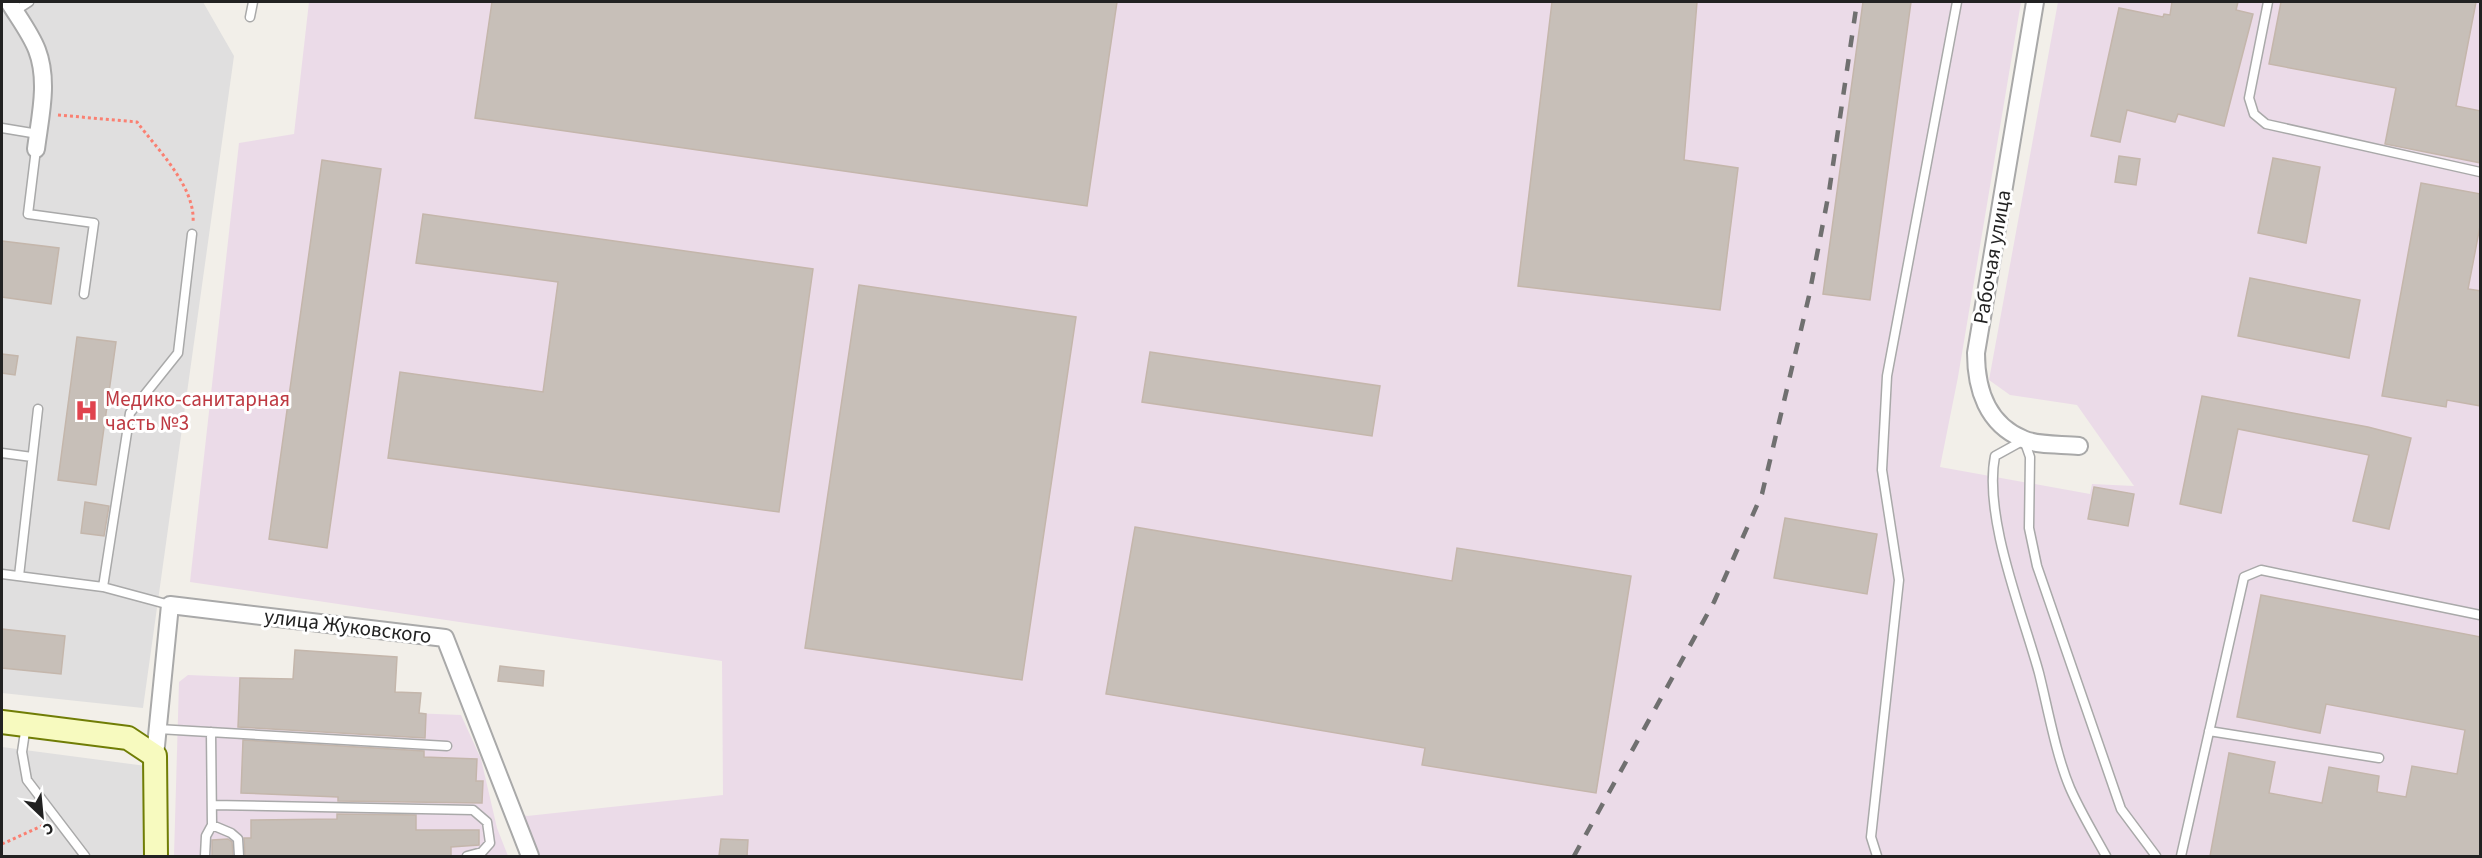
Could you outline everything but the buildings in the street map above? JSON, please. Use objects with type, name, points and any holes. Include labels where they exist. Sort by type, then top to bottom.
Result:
[{"type":"street","name":"Рабочая улица","points":[[2035,2],[1976,353],[1979,388],[1985,404],[2006,430],[2024,440],[2079,446]]},
{"type":"street","points":[[12,6],[37,50],[43,70],[37,141]]},
{"type":"street","points":[[156,856],[155,756],[170,605]]},
{"type":"street","name":"улица Жуковского","points":[[170,605],[445,638],[530,856]]},
{"type":"street","points":[[2,722],[128,738],[155,756]]},
{"type":"lane","points":[[12,6],[29,2]]},
{"type":"lane","points":[[250,17],[253,2]]},
{"type":"lane","points":[[1876,856],[1871,837],[1899,580],[1882,470],[1887,376],[1957,2]]},
{"type":"lane","points":[[2268,2],[2249,98],[2254,114],[2266,124],[2481,172]]},
{"type":"lane","points":[[2,128],[37,141],[28,214],[94,223],[84,294]]},
{"type":"lane","points":[[103,587],[130,413],[178,353],[192,234]]},
{"type":"lane","points":[[19,576],[38,409]]},
{"type":"lane","points":[[2106,856],[2070,786],[2037,668],[2016,606],[1998,519],[1992,473],[1995,456],[2024,440],[2030,458],[2029,528],[2037,566],[2121,809],[2156,856]]},
{"type":"lane","points":[[2,453],[32,457]]},
{"type":"lane","points":[[2181,856],[2244,577],[2261,570],[2481,615]]},
{"type":"lane","points":[[2,574],[103,587],[170,605]]},
{"type":"lane","points":[[27,725],[22,752],[27,780],[85,856]]},
{"type":"lane","points":[[158,729],[447,746]]},
{"type":"lane","points":[[2209,731],[2379,758]]},
{"type":"lane","points":[[205,856],[206,836],[212,825],[211,732]]},
{"type":"lane","points":[[212,805],[473,810],[488,822],[490,843],[482,852],[467,856]]},
{"type":"lane","points":[[212,825],[231,833],[238,839],[239,856]]},
{"type":"path","points":[[41,114],[137,122],[186,189],[193,207],[192,234]]},
{"type":"path","points":[[2,844],[57,820]]},
{"type":"shaded area","points":[[2,2],[203,2],[234,56],[143,708],[2,693]]},
{"type":"shaded area","points":[[309,2],[2021,2],[1958,377],[1940,467],[2090,494],[2092,484],[2134,486],[2077,405],[2010,395],[1989,380],[2058,2],[2480,2],[2480,856],[535,856],[516,812],[527,816],[723,795],[722,661],[190,582],[239,143],[294,134]]},
{"type":"shaded area","points":[[188,675],[289,679],[288,708],[461,715],[481,759],[497,828],[508,856],[174,856],[179,682]]},
{"type":"shaded area","points":[[2,747],[146,766],[144,856],[2,856]]},
{"type":"railway","points":[[1574,856],[1714,602],[1762,494],[1809,296],[1829,192],[1857,2]]},
{"type":"place","name":"Медико-санитарная часть №3","points":[[87,411]]}]
